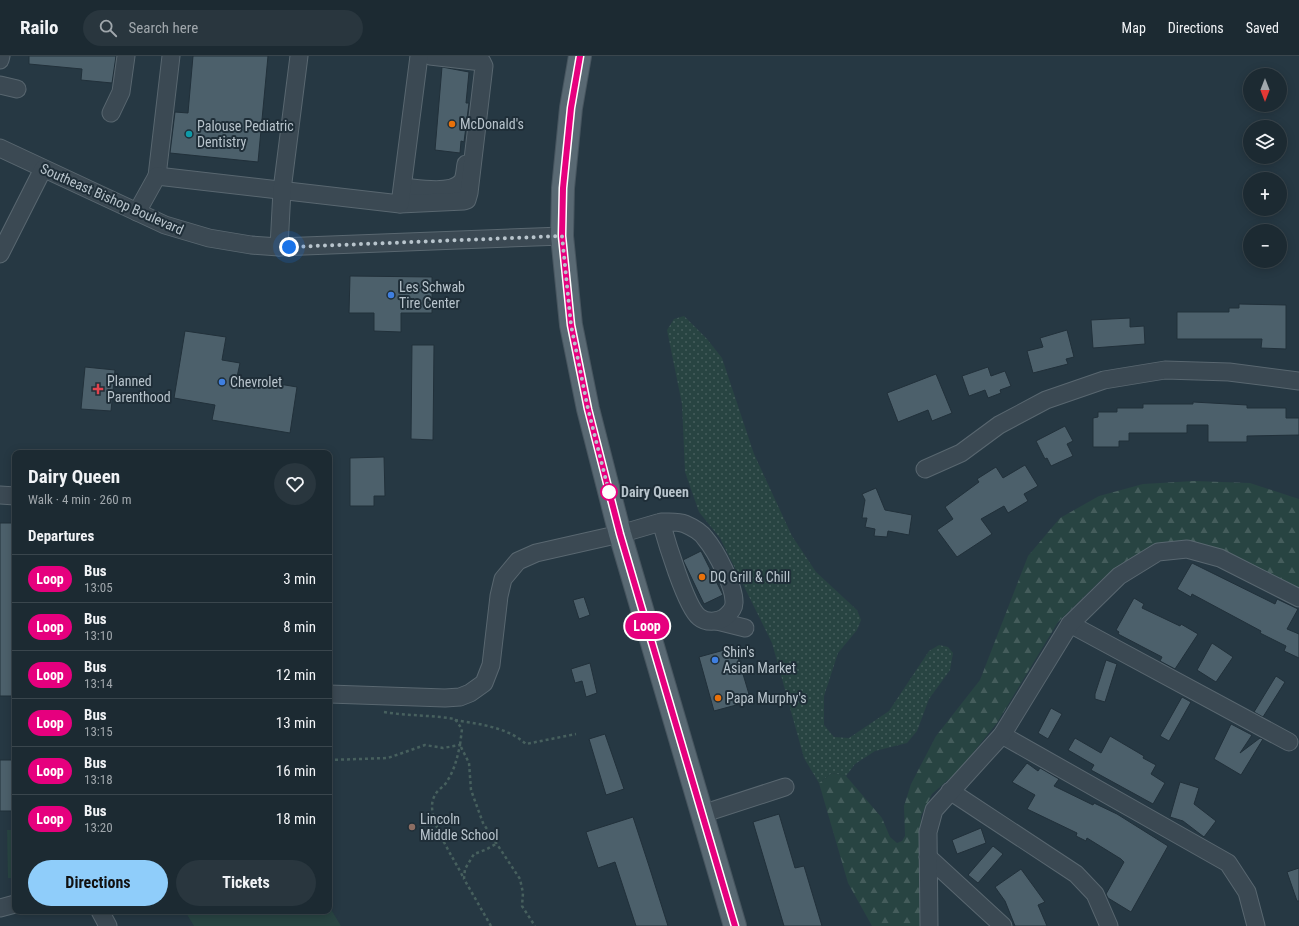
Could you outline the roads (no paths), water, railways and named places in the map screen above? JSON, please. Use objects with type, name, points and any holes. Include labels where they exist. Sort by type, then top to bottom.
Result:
[{"type":"main road","points":[[580,56],[575,80],[566,155],[562,236],[573,333],[588,409],[620,534],[735,926]]},
{"type":"street","points":[[0,60],[1,56]]},
{"type":"street","points":[[111,114],[121,92],[126,56]]},
{"type":"street","points":[[137,212],[157,176],[171,56]]},
{"type":"street","points":[[280,247],[282,190],[299,56]]},
{"type":"street","points":[[400,204],[419,56]]},
{"type":"street","points":[[157,176],[400,204],[467,200],[484,64],[478,61],[430,56]]},
{"type":"street","points":[[403,187],[441,190],[459,184],[465,176],[478,61]]},
{"type":"street","points":[[0,84],[17,89]]},
{"type":"street","name":"Southeast Bishop Boulevard","points":[[0,148],[165,225],[210,238],[252,245],[280,247],[562,236]]},
{"type":"street","points":[[0,254],[43,169]]},
{"type":"street","points":[[925,469],[961,453],[999,425],[1046,400],[1104,380],[1165,370],[1229,372],[1299,381]]},
{"type":"street","points":[[0,495],[12,496]]},
{"type":"street","points":[[661,522],[675,566],[692,609],[699,618],[745,628]]},
{"type":"street","points":[[332,694],[445,698],[460,697],[478,689],[484,683],[491,665],[498,596],[503,579],[518,561],[536,553],[620,534],[661,522],[676,522],[685,524],[700,533],[706,538],[719,560],[734,592],[734,605],[730,613],[717,621]]},
{"type":"street","points":[[929,926],[928,832],[934,810],[1002,735],[1070,624],[1119,576],[1158,552],[1187,548],[1220,558],[1299,598]]},
{"type":"street","points":[[1070,624],[1289,742]]},
{"type":"street","points":[[1002,735],[1228,863],[1247,892],[1256,926]]},
{"type":"street","points":[[702,814],[785,787]]},
{"type":"street","points":[[950,791],[1076,874],[1095,894],[1110,926]]},
{"type":"street","points":[[928,857],[1003,926]]},
{"type":"street","points":[[0,908],[12,905]]},
{"type":"street","points":[[102,914],[108,926]]},
{"type":"place","name":"McDonald's","points":[[452,124]]},
{"type":"place","name":"Palouse Pediatric Dentistry","points":[[189,134]]},
{"type":"place","name":"Les Schwab Tire Center","points":[[391,295]]},
{"type":"place","name":"Chevrolet","points":[[222,382]]},
{"type":"place","name":"Planned Parenthood","points":[[98,389]]},
{"type":"place","name":"Dairy Queen","points":[[609,492]]},
{"type":"place","name":"DQ Grill & Chill","points":[[702,577]]},
{"type":"place","name":"Shin's Asian Market","points":[[715,660]]},
{"type":"place","name":"Papa Murphy's","points":[[718,698]]},
{"type":"place","name":"Lincoln Middle School","points":[[412,827]]}]
